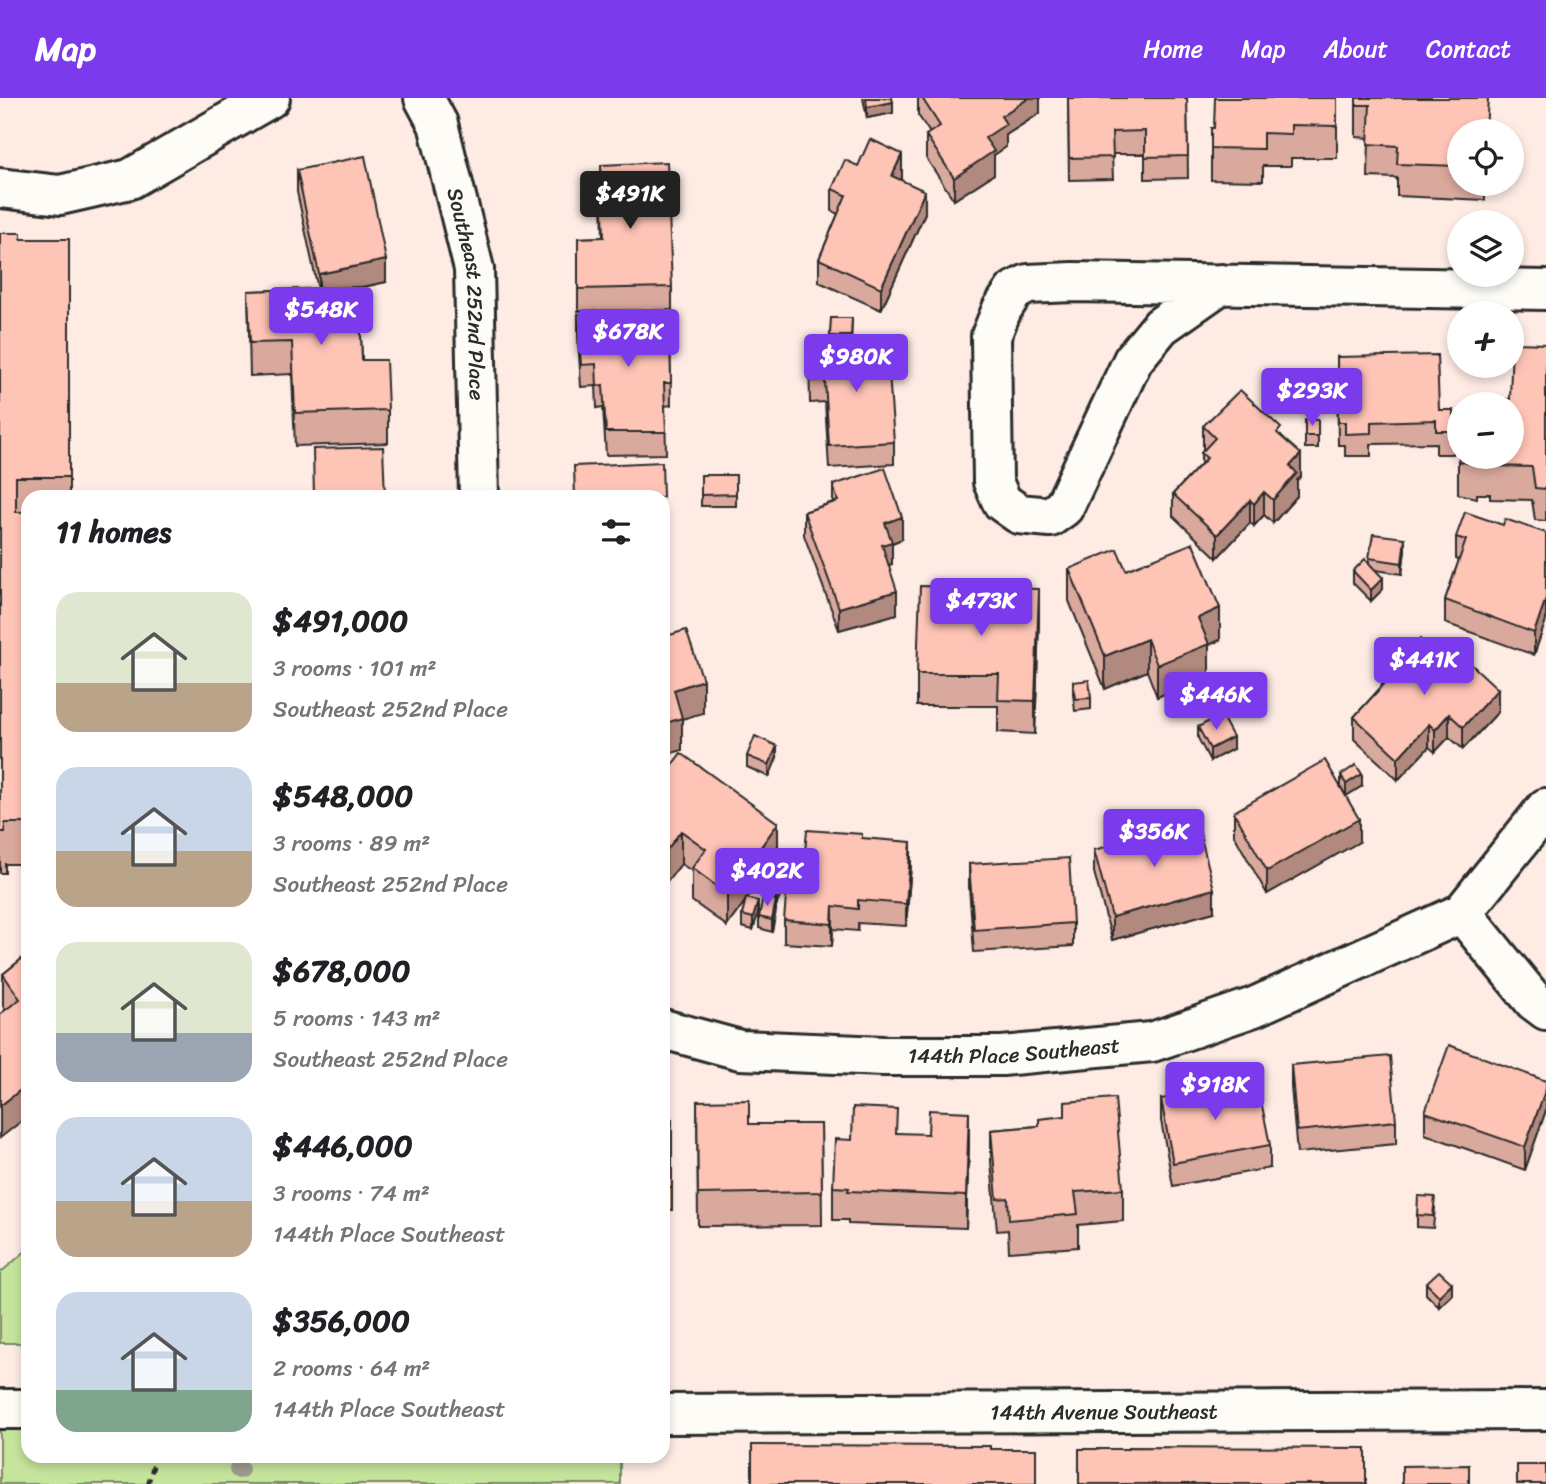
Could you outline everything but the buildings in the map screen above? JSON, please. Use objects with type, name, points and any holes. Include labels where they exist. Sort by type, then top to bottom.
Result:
[{"type":"street","points":[[0,188],[60,195],[130,179],[270,98]]},
{"type":"street","name":"Southeast 252nd Place","points":[[424,98],[438,124],[474,269],[479,490]]},
{"type":"street","points":[[1221,284],[1161,326],[1133,360],[1064,508],[1050,517],[1019,514],[1002,502],[993,482],[992,336],[1002,309],[1014,291],[1028,284],[1073,282],[1221,284],[1546,290]]},
{"type":"street","points":[[1546,808],[1462,913],[1534,1001],[1546,1010]]},
{"type":"street","name":"144th Place Southeast","points":[[670,1031],[740,1050],[883,1056],[1002,1056],[1152,1042],[1254,1007],[1462,913]]},
{"type":"street","points":[[0,1409],[21,1409]]},
{"type":"street","name":"144th Avenue Southeast","points":[[670,1414],[1546,1410]]},
{"type":"path","points":[[148,1484],[154,1463]]},
{"type":"green space","points":[[21,1255],[21,1343],[0,1343],[0,1273]]},
{"type":"green space","points":[[0,1409],[21,1409],[21,1463],[620,1463],[620,1484],[0,1484]]}]
